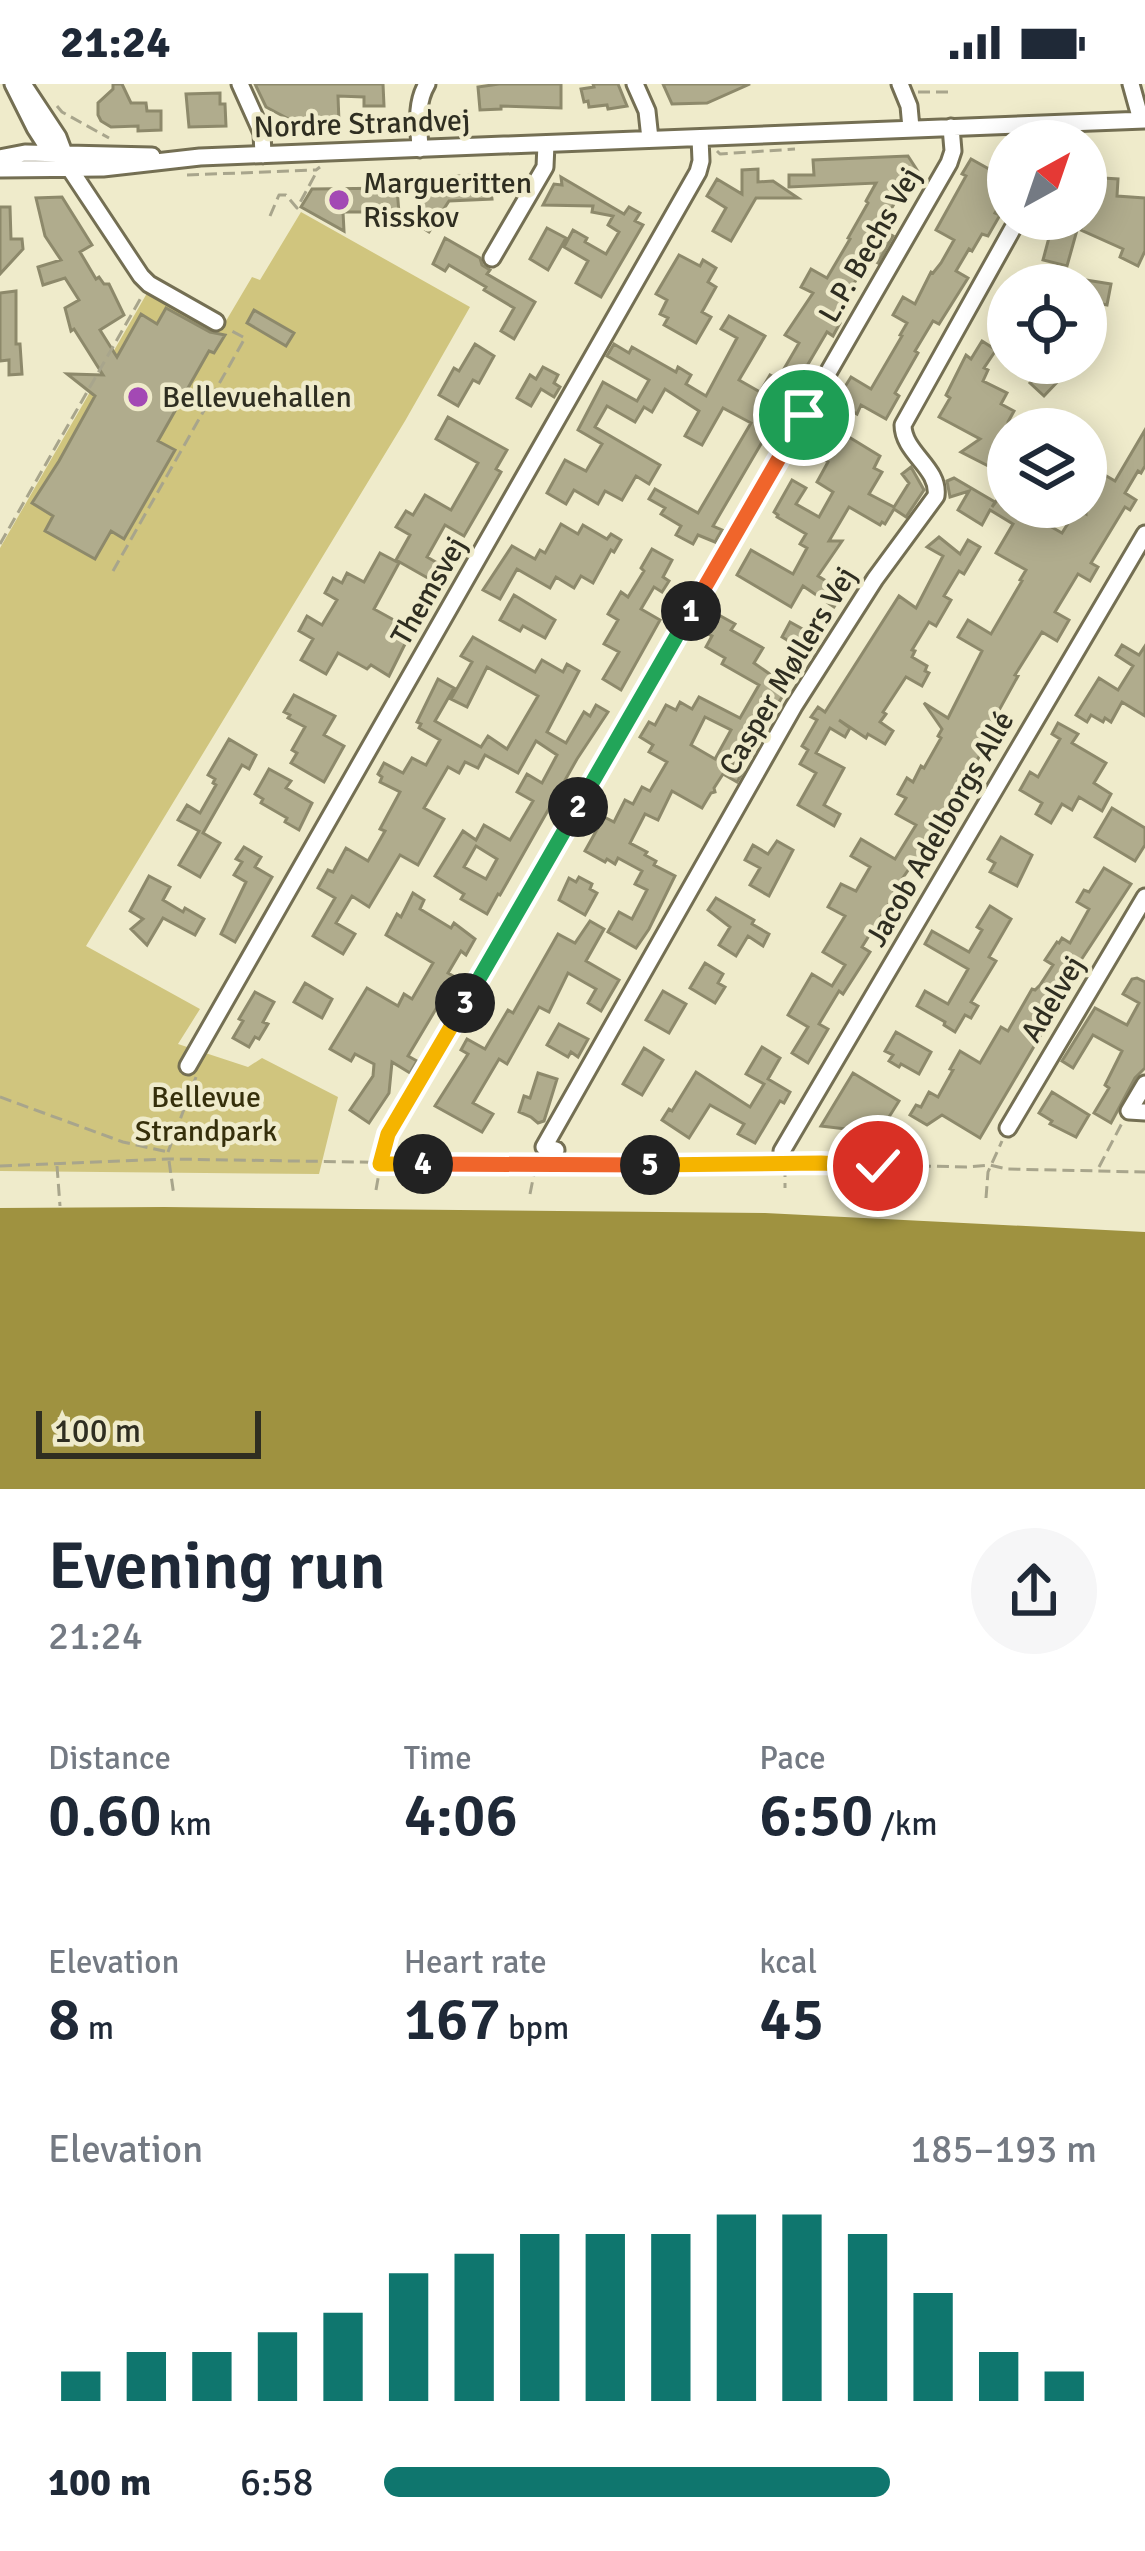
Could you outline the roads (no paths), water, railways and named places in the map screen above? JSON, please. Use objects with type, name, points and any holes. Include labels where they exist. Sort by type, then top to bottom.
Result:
[{"type":"street","points":[[13,84],[149,284],[216,322]]},
{"type":"street","points":[[23,84],[50,123],[62,158]]},
{"type":"street","points":[[240,84],[262,133],[263,155]]},
{"type":"street","points":[[635,84],[647,111],[650,139]]},
{"type":"street","points":[[1131,84],[1143,120]]},
{"type":"street","points":[[420,149],[421,87]]},
{"type":"street","points":[[902,88],[911,128]]},
{"type":"street","name":"Nordre Strandvej","points":[[1107,121],[1143,120]]},
{"type":"street","name":"Nordre Strandvej","points":[[0,158],[25,153],[120,167],[180,158],[987,126]]},
{"type":"street","name":"L.P. Bechs Vej","points":[[388,1134],[949,163],[951,128]]},
{"type":"street","name":"Themsvej","points":[[188,1066],[698,172],[700,138]]},
{"type":"street","points":[[493,258],[545,167],[546,144]]},
{"type":"street","name":"Nordre Strandvej","points":[[0,169],[62,158],[129,154],[180,158]]},
{"type":"street","name":"Casper Møllers Vej","points":[[550,1149],[794,706],[874,579],[936,496],[937,483],[904,438],[903,425],[1006,240]]},
{"type":"street","name":"Jacob Adelborgs Allé","points":[[784,1159],[1145,534]]},
{"type":"street","name":"Adelvej","points":[[1008,1128],[1145,897]]},
{"type":"street","points":[[1137,1111],[1145,1084]]},
{"type":"place","name":"Margueritten Risskov","points":[[339,200]]},
{"type":"place","name":"Bellevuehallen","points":[[138,397]]},
{"type":"park label","name":"Bellevue Strandpark","points":[[206,1114]]}]
